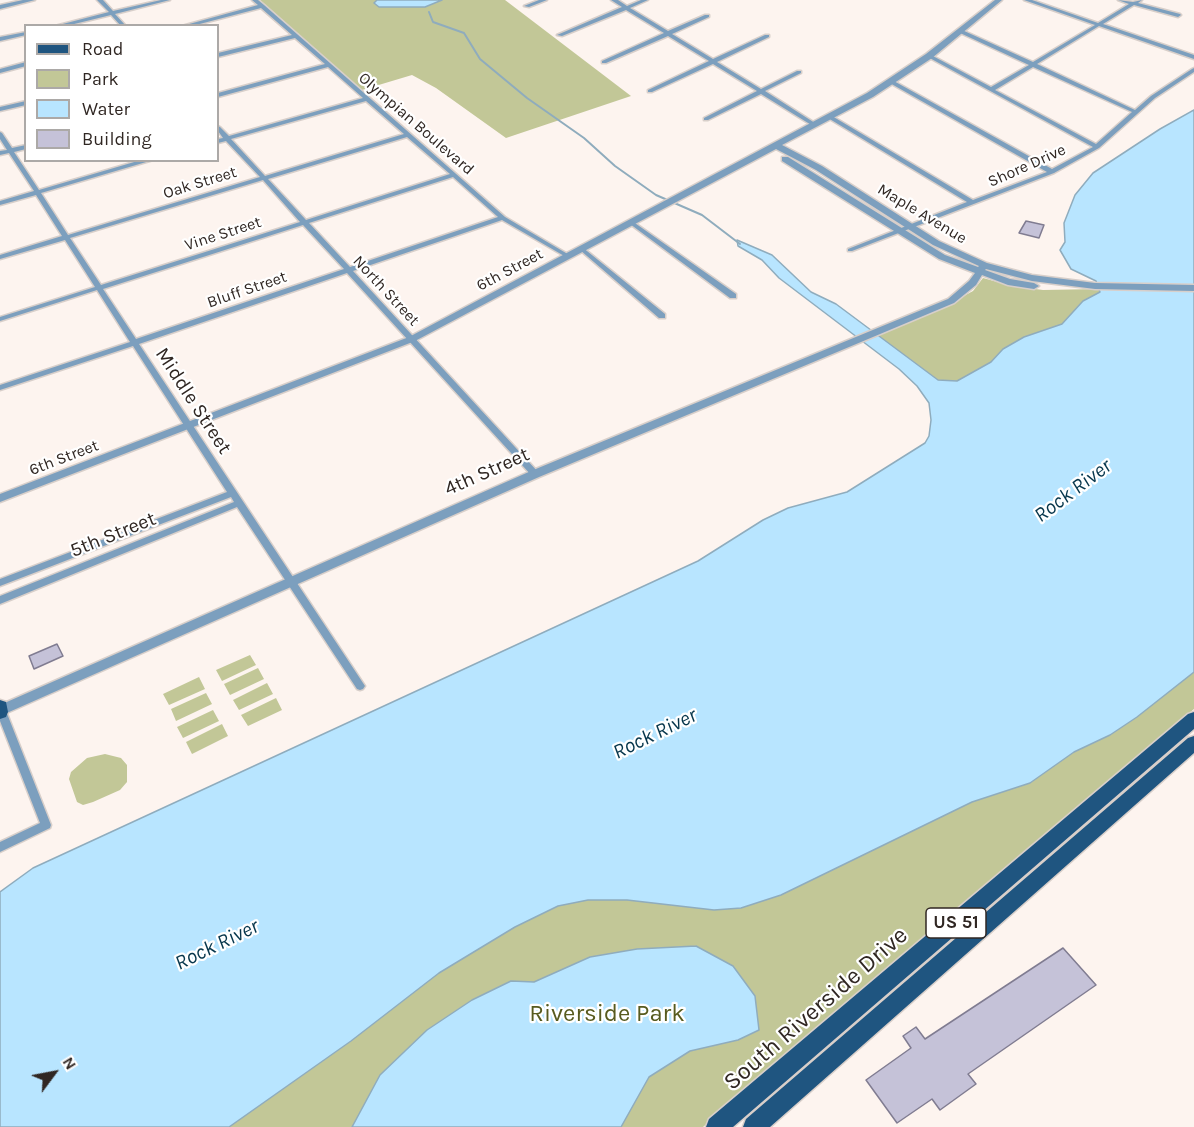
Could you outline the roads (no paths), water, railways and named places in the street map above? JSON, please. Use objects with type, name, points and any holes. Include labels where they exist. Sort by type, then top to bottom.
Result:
[{"type":"main road","name":"South Riverside Drive","points":[[721,1126],[1194,719]]},
{"type":"main road","name":"US 51","points":[[752,1127],[1194,743]]},
{"type":"street","points":[[0,7],[32,0]]},
{"type":"street","points":[[100,0],[122,24]]},
{"type":"street","points":[[65,24],[167,0]]},
{"type":"street","name":"Olympian Boulevard","points":[[255,0],[503,218],[568,256]]},
{"type":"street","points":[[527,6],[544,0]]},
{"type":"street","points":[[614,0],[815,125]]},
{"type":"street","points":[[560,35],[645,0]]},
{"type":"street","name":"6th Street","points":[[0,498],[412,339],[830,117],[929,56],[999,0]]},
{"type":"street","points":[[1027,0],[1194,57]]},
{"type":"street","points":[[1121,0],[1137,2],[1178,15]]},
{"type":"street","points":[[991,90],[1137,2]]},
{"type":"street","points":[[192,24],[262,6]]},
{"type":"street","points":[[604,62],[707,16]]},
{"type":"street","points":[[960,31],[1136,112]]},
{"type":"street","points":[[0,39],[24,33]]},
{"type":"street","points":[[219,54],[294,35]]},
{"type":"street","points":[[650,91],[767,36]]},
{"type":"street","points":[[929,56],[1097,147]]},
{"type":"street","points":[[0,71],[24,65]]},
{"type":"street","points":[[219,95],[329,65]]},
{"type":"street","name":"Shore Drive","points":[[850,250],[1052,172],[1097,147],[1136,112],[1194,70]]},
{"type":"street","points":[[706,119],[800,72]]},
{"type":"street","points":[[890,81],[1052,172]]},
{"type":"street","points":[[219,141],[367,99]]},
{"type":"street","points":[[0,109],[24,103]]},
{"type":"street","points":[[830,117],[973,203]]},
{"type":"street","name":"North Street","points":[[219,129],[535,474]]},
{"type":"street","name":"Middle Street","points":[[0,134],[188,426],[360,686]]},
{"type":"street","name":"Oak Street","points":[[0,257],[408,135]]},
{"type":"street","name":"Maple Avenue","points":[[777,146],[819,168],[947,249],[1008,282],[1050,288],[1095,286],[1194,288]]},
{"type":"street","points":[[0,153],[24,147]]},
{"type":"street","name":"Maple Avenue","points":[[768,150],[811,173],[936,254],[981,269]]},
{"type":"street","points":[[0,203],[143,162]]},
{"type":"street","name":"Vine Street","points":[[0,319],[454,175]]},
{"type":"street","name":"Bluff Street","points":[[0,388],[503,218]]},
{"type":"street","points":[[632,223],[733,297]]},
{"type":"street","points":[[582,249],[662,316]]},
{"type":"street","name":"4th Street","points":[[0,710],[535,474],[951,301],[973,283],[981,269]]},
{"type":"street","name":"5th Street","points":[[0,583],[233,493]]},
{"type":"street","name":"5th Street","points":[[0,600],[240,503]]},
{"type":"street","points":[[0,710],[46,825],[0,847]]},
{"type":"street","points":[[737,1110],[752,1127]]},
{"type":"water","points":[[377,0],[442,0],[425,7],[379,7],[374,3]]},
{"type":"water","name":"Rock River","points":[[1194,110],[1194,672],[1137,717],[1110,735],[1074,752],[1030,783],[972,802],[781,895],[741,908],[714,910],[627,900],[588,900],[558,906],[515,927],[439,973],[351,1041],[229,1127],[0,1127],[0,892],[33,868],[698,561],[763,520],[788,508],[847,492],[925,443],[929,436],[931,420],[929,403],[917,386],[899,369],[779,278],[762,260],[738,246],[737,240],[772,255],[811,292],[836,304],[938,380],[957,381],[991,362],[1003,349],[1024,337],[1062,324],[1083,301],[1100,292],[1096,281],[1071,269],[1060,250],[1065,242],[1064,223],[1075,195],[1093,173],[1160,129]]},
{"type":"water","points":[[696,946],[733,966],[755,996],[759,1030],[738,1040],[690,1051],[649,1077],[621,1127],[352,1127],[380,1075],[427,1030],[472,1000],[511,981],[534,982],[590,957],[637,949]]},
{"type":"waterway","points":[[429,12],[433,22],[464,33],[480,59],[527,98],[584,138],[615,166],[656,195],[702,215],[740,244]]},
{"type":"park label","name":"Riverside Park","points":[[607,1014]]}]
